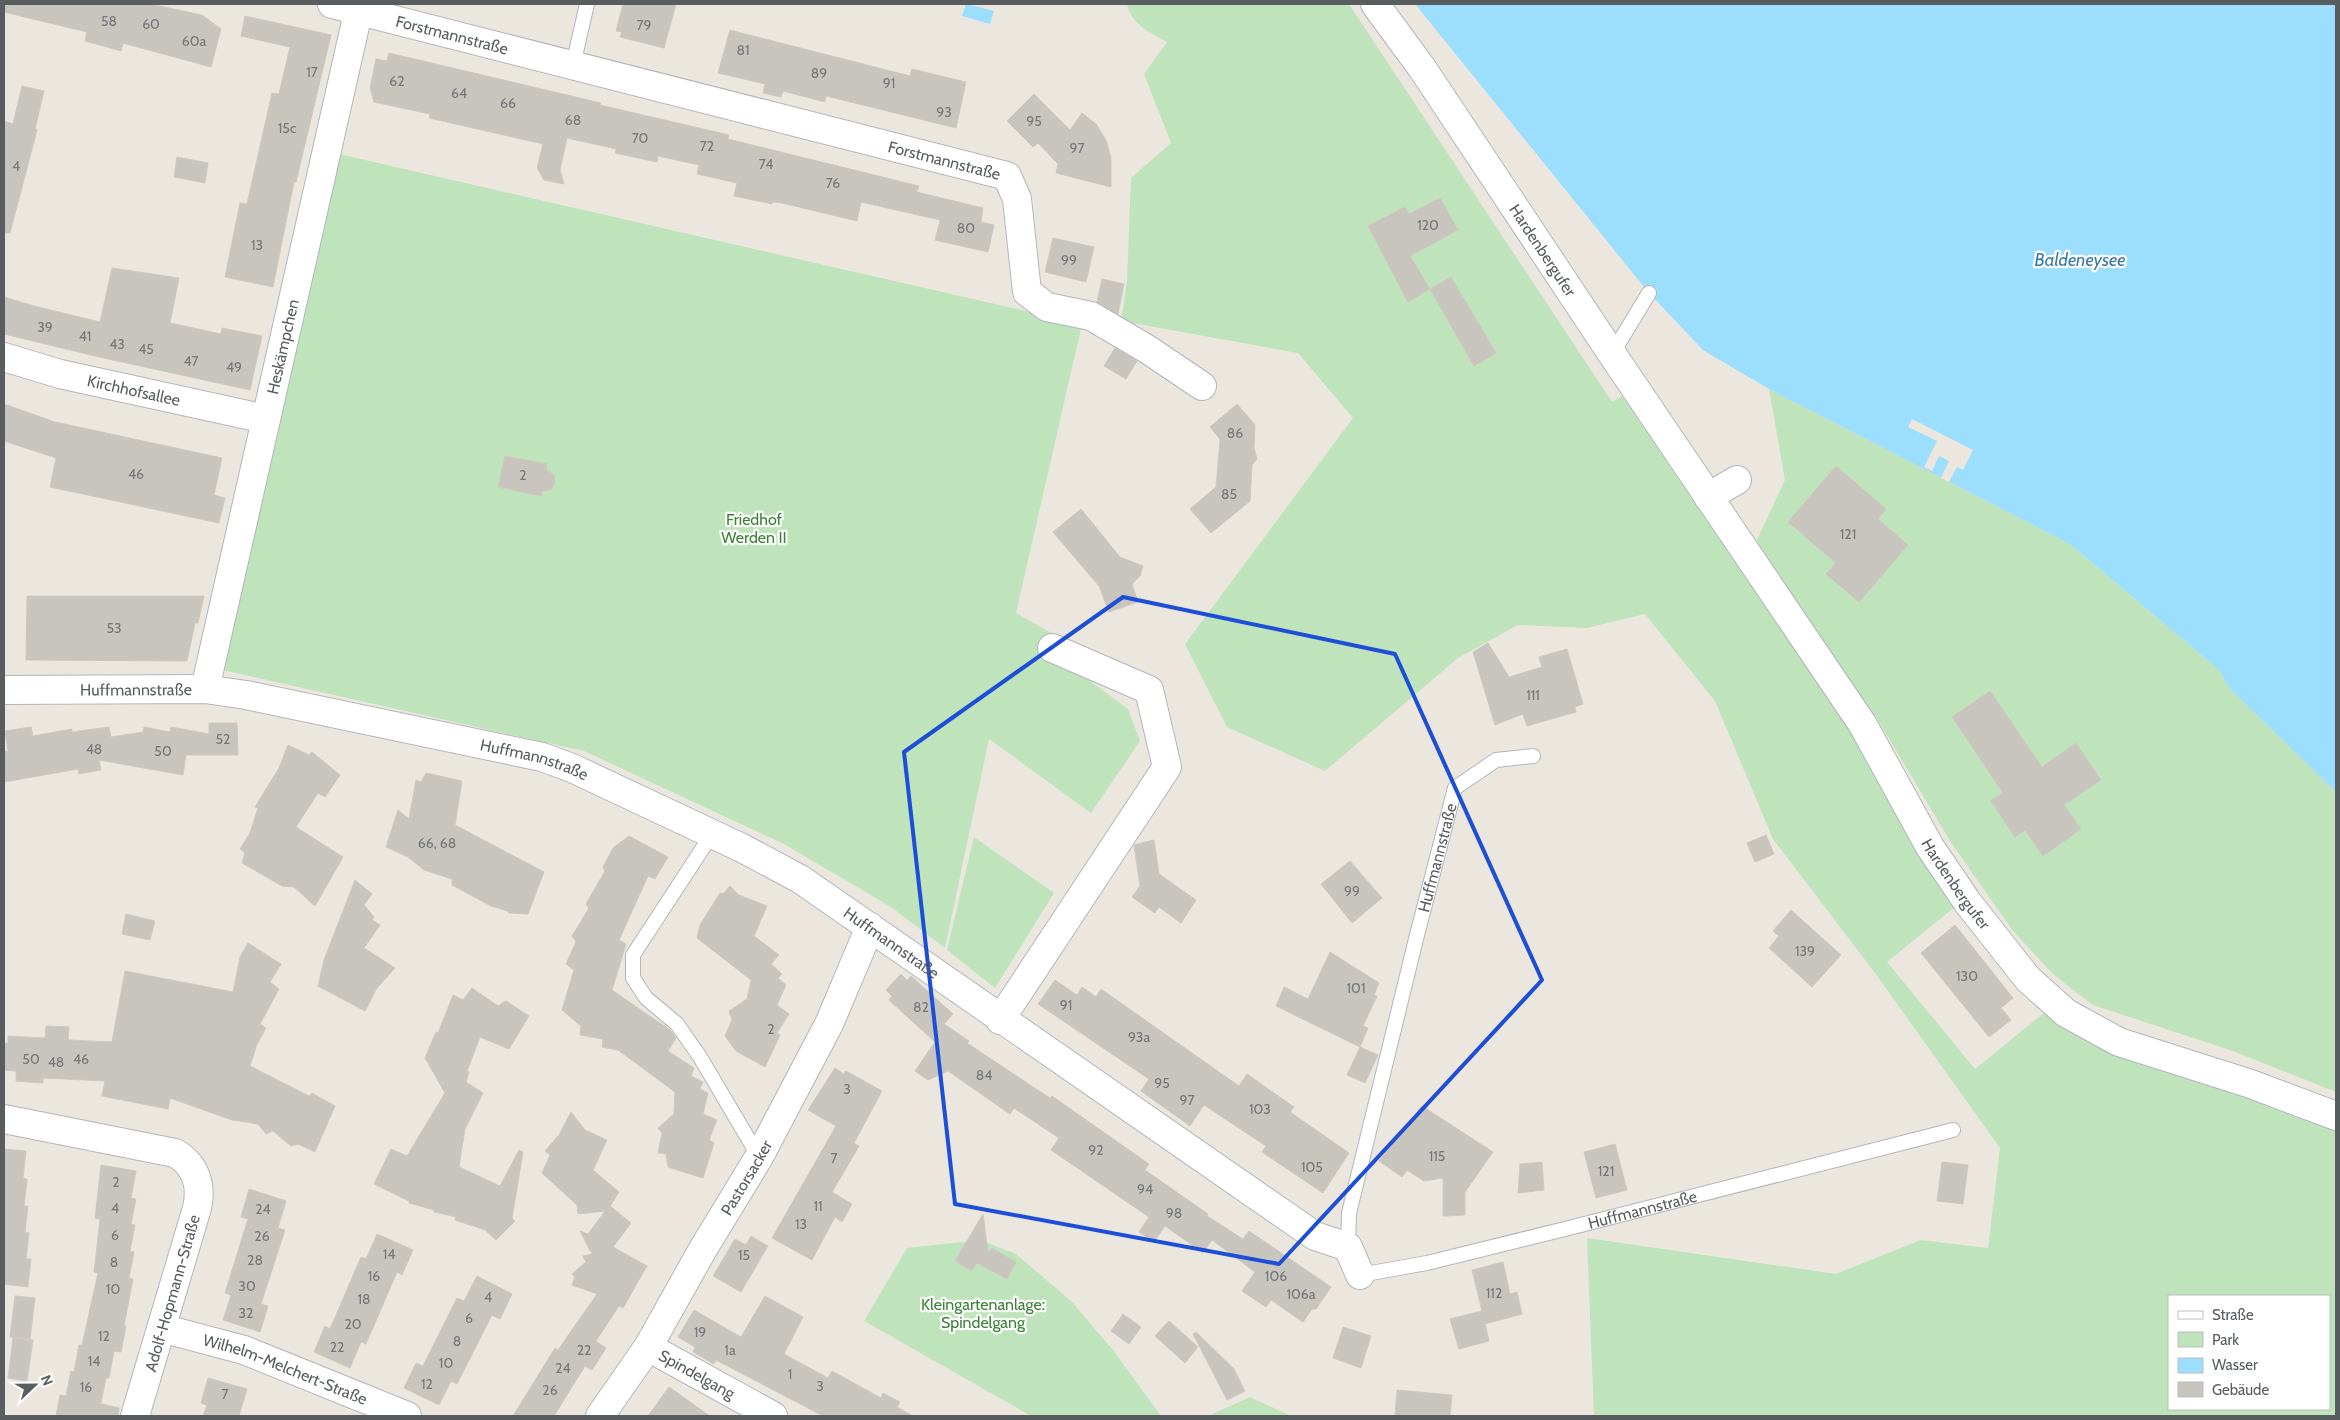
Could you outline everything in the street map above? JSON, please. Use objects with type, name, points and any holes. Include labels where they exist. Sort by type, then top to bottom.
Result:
[{"type":"street","name":"Forstmannstraße","points":[[332,4],[359,7],[572,65],[1008,176],[1017,199],[1026,292],[1047,307],[1091,316],[1147,349],[1202,386]]},
{"type":"street","name":"Hardenbergufer","points":[[1375,4],[1422,68],[1612,354],[1863,725],[1930,847],[1968,903],[2028,979],[2066,1013],[2119,1042],[2251,1084],[2336,1116]]},
{"type":"street","name":"Heskämpchen","points":[[205,688],[359,7]]},
{"type":"street","name":"Kirchhofsallee","points":[[4,357],[60,374],[266,418]]},
{"type":"street","points":[[1708,497],[1737,480]]},
{"type":"street","points":[[1000,1020],[1167,767],[1149,690],[1052,648]]},
{"type":"street","name":"Huffmannstraße","points":[[4,690],[205,688],[542,757],[572,768],[712,834],[800,879],[1000,1020],[1315,1236],[1348,1247],[1360,1275]]},
{"type":"street","name":"Pastorsacker","points":[[600,1416],[648,1347],[703,1249],[759,1157],[829,1024],[870,927]]},
{"type":"street","name":"Adolf-Hopmann-Straße","points":[[4,1119],[175,1154],[183,1157],[197,1178],[199,1196],[135,1416]]},
{"type":"street","name":"Wilhelm-Melchert-Straße","points":[[161,1328],[244,1350],[407,1416]]},
{"type":"street","name":"Spindelgang","points":[[648,1347],[773,1416]]},
{"type":"lane","points":[[572,65],[587,4]]},
{"type":"lane","points":[[1612,354],[1650,293]]},
{"type":"lane","name":"Huffmannstraße","points":[[1348,1247],[1349,1213],[1455,788],[1496,760],[1533,756]]},
{"type":"lane","points":[[712,834],[633,955],[633,978],[646,998],[677,1024],[700,1058],[759,1157]]},
{"type":"lane","name":"Huffmannstraße","points":[[1360,1275],[1427,1263],[1953,1130]]},
{"type":"highlighted area","points":[[1123,597],[1395,654],[1542,980],[1279,1264],[955,1204],[904,752]]},
{"type":"green space","points":[[1127,4],[1349,4],[1612,402],[1622,396],[1852,734],[1917,851],[1956,906],[1887,962],[1975,1069],[2044,1013],[2118,1053],[2336,1128],[2336,1416],[1594,1416],[1587,1238],[1836,1274],[1921,1240],[1988,1248],[2000,1148],[1875,973],[1773,839],[1715,701],[1645,614],[1587,628],[1518,625],[1458,658],[1325,771],[1227,727],[1185,644],[1353,418],[1298,353],[1121,321],[1127,281],[1131,178],[1171,143],[1144,74],[1167,42],[1142,27],[1133,17]]},
{"type":"green space","name":"Friedhof Werden II","points":[[339,154],[1082,324],[1016,613],[1062,639],[1055,655],[1128,709],[1140,741],[1091,813],[989,739],[945,948],[891,907],[784,844],[584,751],[223,670]]},
{"type":"green space","points":[[1769,389],[2070,544],[2218,669],[2231,690],[2336,792],[2336,1092],[2233,1051],[2093,1005],[2054,975],[2013,931],[1950,841],[1878,720],[1755,544],[1785,480]]},
{"type":"green space","points":[[974,837],[1054,893],[995,988],[947,950]]},
{"type":"green space","name":"Kleingartenanlage: Spindelgang","points":[[980,1240],[1016,1254],[1071,1301],[1113,1350],[1161,1416],[1031,1416],[864,1321],[907,1248]]},
{"type":"green space","points":[[1250,1397],[1291,1416],[1208,1416]]},
{"type":"water","points":[[966,4],[994,11],[990,24],[962,16]]},
{"type":"water","name":"Baldeneysee","points":[[1415,4],[2336,4],[2336,792],[2231,690],[2218,669],[2070,544],[1769,389],[1703,350],[1649,293]]},
{"type":"pier","points":[[1912,419],[1973,450],[1963,470],[1957,467],[1949,482],[1941,478],[1949,461],[1939,456],[1932,471],[1924,467],[1937,441],[1908,427]]},
{"type":"building","points":[[4,4],[150,4],[202,15],[221,29],[211,67],[123,43],[121,51],[85,41],[87,32],[4,12]]},
{"type":"building","points":[[623,4],[676,4],[664,48],[620,37],[622,32],[616,31]]},
{"type":"building","points":[[245,16],[331,35],[296,182],[294,182],[273,287],[225,277],[240,203],[247,204],[272,93],[279,94],[290,47],[241,36]]},
{"type":"building","points":[[730,30],[910,76],[912,69],[966,82],[956,128],[826,96],[825,102],[783,91],[781,97],[763,93],[765,84],[718,73]]},
{"type":"building","points":[[389,53],[729,135],[728,139],[919,186],[917,192],[983,208],[981,222],[994,225],[988,252],[935,240],[940,220],[861,202],[857,221],[782,203],[773,202],[772,204],[734,196],[737,183],[697,174],[699,165],[658,156],[657,162],[615,153],[616,149],[567,138],[560,170],[564,184],[544,180],[537,168],[543,144],[429,118],[430,114],[374,102],[370,88],[376,59],[387,61]]},
{"type":"building","points":[[22,86],[44,91],[35,129],[37,130],[10,233],[4,233],[4,121],[13,124]]},
{"type":"building","points":[[1034,94],[1070,130],[1082,113],[1096,124],[1106,140],[1111,158],[1111,187],[1056,173],[1058,164],[1038,143],[1033,147],[1007,121]]},
{"type":"building","points":[[177,157],[208,163],[205,183],[174,177]]},
{"type":"building","points":[[1440,198],[1458,230],[1410,256],[1430,289],[1408,302],[1368,226],[1405,207],[1409,214]]},
{"type":"building","points":[[1053,238],[1094,247],[1086,282],[1045,272]]},
{"type":"building","points":[[112,268],[179,278],[170,323],[221,334],[222,328],[262,336],[250,390],[4,334],[4,297],[100,322]]},
{"type":"building","points":[[1451,277],[1496,353],[1474,366],[1430,289]]},
{"type":"building","points":[[1102,279],[1124,284],[1118,314],[1097,302]]},
{"type":"building","points":[[1115,348],[1137,361],[1126,379],[1104,366]]},
{"type":"building","points":[[4,404],[55,422],[222,458],[214,495],[225,498],[219,523],[50,487],[56,458],[4,441]]},
{"type":"building","points":[[1237,404],[1255,425],[1254,448],[1257,459],[1252,465],[1250,501],[1211,533],[1190,509],[1216,487],[1220,439],[1210,427]]},
{"type":"building","points":[[505,456],[547,464],[546,469],[554,475],[555,483],[551,490],[542,491],[541,496],[498,487]]},
{"type":"building","points":[[1836,466],[1886,509],[1878,519],[1908,545],[1859,602],[1826,574],[1836,563],[1788,522]]},
{"type":"building","points":[[1081,509],[1120,557],[1143,566],[1140,576],[1132,584],[1138,602],[1109,612],[1099,586],[1053,532]]},
{"type":"building","points":[[27,596],[204,596],[198,623],[195,623],[187,661],[26,660]]},
{"type":"building","points":[[1488,643],[1509,677],[1542,667],[1539,657],[1567,649],[1583,704],[1575,707],[1576,712],[1527,726],[1523,714],[1495,725],[1473,652]]},
{"type":"building","points":[[1990,691],[2042,767],[2076,743],[2101,780],[2064,805],[2081,829],[2043,856],[2025,830],[2015,837],[1991,801],[2003,793],[1952,717]]},
{"type":"building","points":[[209,723],[237,723],[238,755],[186,755],[183,775],[99,760],[101,770],[79,774],[78,769],[4,782],[4,752],[8,751],[5,731],[31,727],[33,736],[72,729],[72,732],[109,727],[111,737],[143,732],[144,727],[170,732],[171,727],[209,734]]},
{"type":"building","points":[[288,745],[309,755],[312,752],[340,775],[325,797],[318,793],[296,827],[343,857],[315,906],[294,887],[282,886],[242,863],[245,853],[240,849],[250,833],[258,808],[255,807],[279,768]]},
{"type":"building","points":[[426,773],[462,781],[455,825],[544,872],[528,914],[509,913],[508,911],[491,906],[452,885],[452,879],[424,870],[408,857],[386,847],[398,810],[409,819],[416,780],[421,782]]},
{"type":"building","points":[[1766,835],[1774,854],[1755,862],[1747,843]]},
{"type":"building","points":[[629,836],[668,857],[655,879],[648,876],[619,940],[626,944],[612,990],[670,1030],[676,1038],[668,1051],[694,1068],[691,1076],[703,1082],[700,1089],[708,1093],[703,1114],[717,1120],[709,1140],[714,1143],[703,1178],[668,1167],[666,1154],[658,1153],[662,1133],[658,1128],[674,1114],[675,1092],[618,1050],[602,1047],[603,1039],[580,1035],[581,1026],[562,1010],[574,970],[566,964],[576,942],[572,936],[589,908],[586,904],[605,871],[603,867],[613,848]]},
{"type":"building","points":[[1154,840],[1159,874],[1196,900],[1181,923],[1159,907],[1155,913],[1132,897],[1140,886],[1134,845]]},
{"type":"building","points":[[1350,861],[1382,898],[1352,923],[1321,884]]},
{"type":"building","points":[[355,880],[372,894],[364,905],[374,917],[372,920],[380,925],[364,948],[395,968],[377,988],[365,1011],[318,986],[324,960]]},
{"type":"building","points":[[730,886],[739,895],[767,906],[754,936],[779,955],[771,964],[782,974],[778,978],[786,985],[777,1005],[789,1014],[777,1033],[780,1035],[765,1067],[736,1051],[725,1036],[732,1020],[729,1011],[747,999],[751,980],[697,938],[700,925],[720,893],[723,894]]},
{"type":"building","points":[[1791,910],[1841,955],[1812,987],[1769,948],[1779,936],[1773,931]]},
{"type":"building","points":[[126,914],[155,921],[150,940],[122,934]]},
{"type":"building","points":[[1955,925],[2013,998],[2001,1008],[2011,1020],[1989,1037],[1921,953]]},
{"type":"building","points":[[248,943],[281,964],[270,982],[279,989],[260,1024],[266,1028],[257,1044],[250,1066],[309,1096],[312,1093],[335,1106],[315,1152],[298,1144],[291,1146],[273,1131],[266,1134],[258,1124],[232,1120],[170,1098],[168,1109],[102,1096],[105,1081],[43,1078],[43,1083],[16,1081],[16,1071],[4,1070],[4,1043],[8,1043],[8,1036],[45,1038],[46,1026],[69,1027],[68,1040],[112,1042],[125,971],[233,992],[240,957]]},
{"type":"building","points":[[1330,952],[1379,983],[1374,995],[1377,996],[1363,1026],[1368,1028],[1360,1047],[1276,1006],[1284,987],[1308,999]]},
{"type":"building","points":[[901,974],[907,980],[911,976],[953,1014],[944,1024],[969,1041],[967,1043],[1050,1098],[1052,1096],[1149,1164],[1145,1170],[1208,1214],[1207,1216],[1243,1239],[1249,1231],[1331,1287],[1316,1309],[1312,1309],[1303,1322],[1271,1300],[1266,1307],[1242,1291],[1255,1272],[1212,1240],[1203,1253],[1165,1226],[1154,1242],[1139,1232],[1149,1217],[1051,1150],[1059,1138],[1014,1108],[1010,1114],[948,1071],[928,1080],[915,1071],[935,1042],[889,1000],[892,996],[886,990]]},
{"type":"building","points":[[1055,980],[1077,995],[1082,987],[1096,997],[1101,989],[1239,1086],[1247,1074],[1294,1107],[1290,1112],[1349,1153],[1323,1193],[1262,1152],[1266,1146],[1204,1105],[1190,1126],[1141,1091],[1149,1079],[1038,1004]]},
{"type":"building","points":[[472,988],[498,1006],[506,1001],[529,1016],[509,1049],[480,1037],[467,1071],[469,1072],[466,1082],[483,1093],[465,1129],[459,1167],[500,1186],[519,1150],[523,1152],[512,1218],[515,1221],[496,1240],[485,1230],[455,1220],[456,1217],[409,1203],[409,1201],[374,1184],[391,1149],[407,1156],[445,1093],[425,1058],[436,1032],[438,1033],[453,995],[463,1000]]},
{"type":"building","points":[[1360,1047],[1378,1055],[1365,1083],[1347,1075]]},
{"type":"building","points":[[835,1068],[844,1074],[846,1071],[882,1091],[854,1143],[859,1146],[832,1192],[852,1204],[842,1222],[835,1217],[812,1260],[772,1238],[836,1126],[808,1110]]},
{"type":"building","points":[[1422,1106],[1493,1152],[1465,1192],[1465,1215],[1443,1216],[1443,1178],[1424,1181],[1407,1170],[1402,1177],[1379,1161]]},
{"type":"building","points":[[571,1112],[585,1130],[607,1140],[593,1170],[619,1192],[610,1206],[631,1223],[613,1247],[647,1266],[623,1308],[619,1306],[596,1341],[606,1348],[592,1370],[585,1366],[554,1416],[513,1416],[555,1348],[558,1350],[597,1294],[572,1285],[575,1277],[572,1274],[586,1262],[583,1256],[592,1254],[580,1231],[588,1234],[605,1211],[578,1214],[577,1205],[542,1173],[550,1155],[545,1151],[559,1135]]},
{"type":"building","points":[[1615,1144],[1627,1190],[1596,1198],[1584,1152]]},
{"type":"building","points":[[4,1149],[26,1151],[23,1178],[27,1179],[24,1206],[28,1206],[25,1232],[29,1233],[26,1259],[31,1259],[28,1287],[4,1284]]},
{"type":"building","points":[[1542,1162],[1544,1190],[1518,1193],[1520,1164]]},
{"type":"building","points":[[1942,1162],[1968,1165],[1963,1204],[1937,1201]]},
{"type":"building","points":[[101,1165],[136,1171],[131,1198],[136,1199],[131,1224],[135,1225],[130,1251],[134,1252],[129,1278],[133,1279],[124,1326],[126,1326],[121,1352],[114,1351],[109,1378],[106,1378],[101,1403],[98,1403],[119,1408],[118,1416],[56,1416],[60,1395],[66,1396],[71,1371],[74,1372],[79,1345],[82,1345],[98,1273],[94,1272],[100,1219],[95,1218]]},
{"type":"building","points":[[249,1189],[286,1201],[278,1228],[285,1230],[261,1304],[268,1306],[260,1332],[223,1320],[231,1295],[225,1293],[248,1219],[241,1217]]},
{"type":"building","points":[[983,1214],[988,1253],[992,1248],[1016,1262],[1007,1279],[977,1263],[972,1271],[955,1261]]},
{"type":"building","points":[[377,1234],[413,1250],[402,1275],[397,1272],[366,1344],[361,1342],[350,1368],[314,1352],[325,1326],[330,1329],[361,1257],[366,1259]]},
{"type":"building","points":[[751,1236],[768,1246],[741,1292],[713,1276],[735,1239],[746,1245]]},
{"type":"building","points":[[1503,1262],[1510,1294],[1517,1292],[1522,1314],[1485,1324],[1489,1341],[1459,1349],[1450,1319],[1482,1311],[1472,1270]]},
{"type":"building","points":[[477,1276],[512,1294],[500,1319],[492,1315],[457,1384],[451,1381],[439,1405],[404,1388],[416,1363],[423,1366],[457,1298],[464,1301]]},
{"type":"building","points":[[15,1296],[35,1298],[30,1339],[10,1337]]},
{"type":"building","points":[[765,1296],[803,1317],[784,1354],[828,1378],[832,1371],[881,1398],[883,1393],[900,1402],[897,1407],[913,1416],[823,1416],[716,1360],[714,1364],[693,1352],[695,1347],[678,1337],[694,1310],[741,1337]]},
{"type":"building","points":[[1123,1314],[1141,1327],[1129,1344],[1111,1331]]},
{"type":"building","points":[[1169,1321],[1198,1347],[1185,1363],[1155,1336]]},
{"type":"building","points":[[1343,1327],[1371,1336],[1361,1368],[1333,1358]]},
{"type":"building","points":[[1196,1332],[1234,1369],[1245,1391],[1227,1400],[1193,1334]]},
{"type":"building","points":[[13,1338],[33,1340],[27,1381],[8,1378]]},
{"type":"building","points":[[208,1378],[247,1389],[239,1416],[203,1416],[207,1405],[201,1403]]},
{"type":"building","points":[[669,1387],[710,1416],[648,1416]]},
{"type":"building","points":[[1397,1390],[1452,1395],[1450,1416],[1395,1416]]}]
